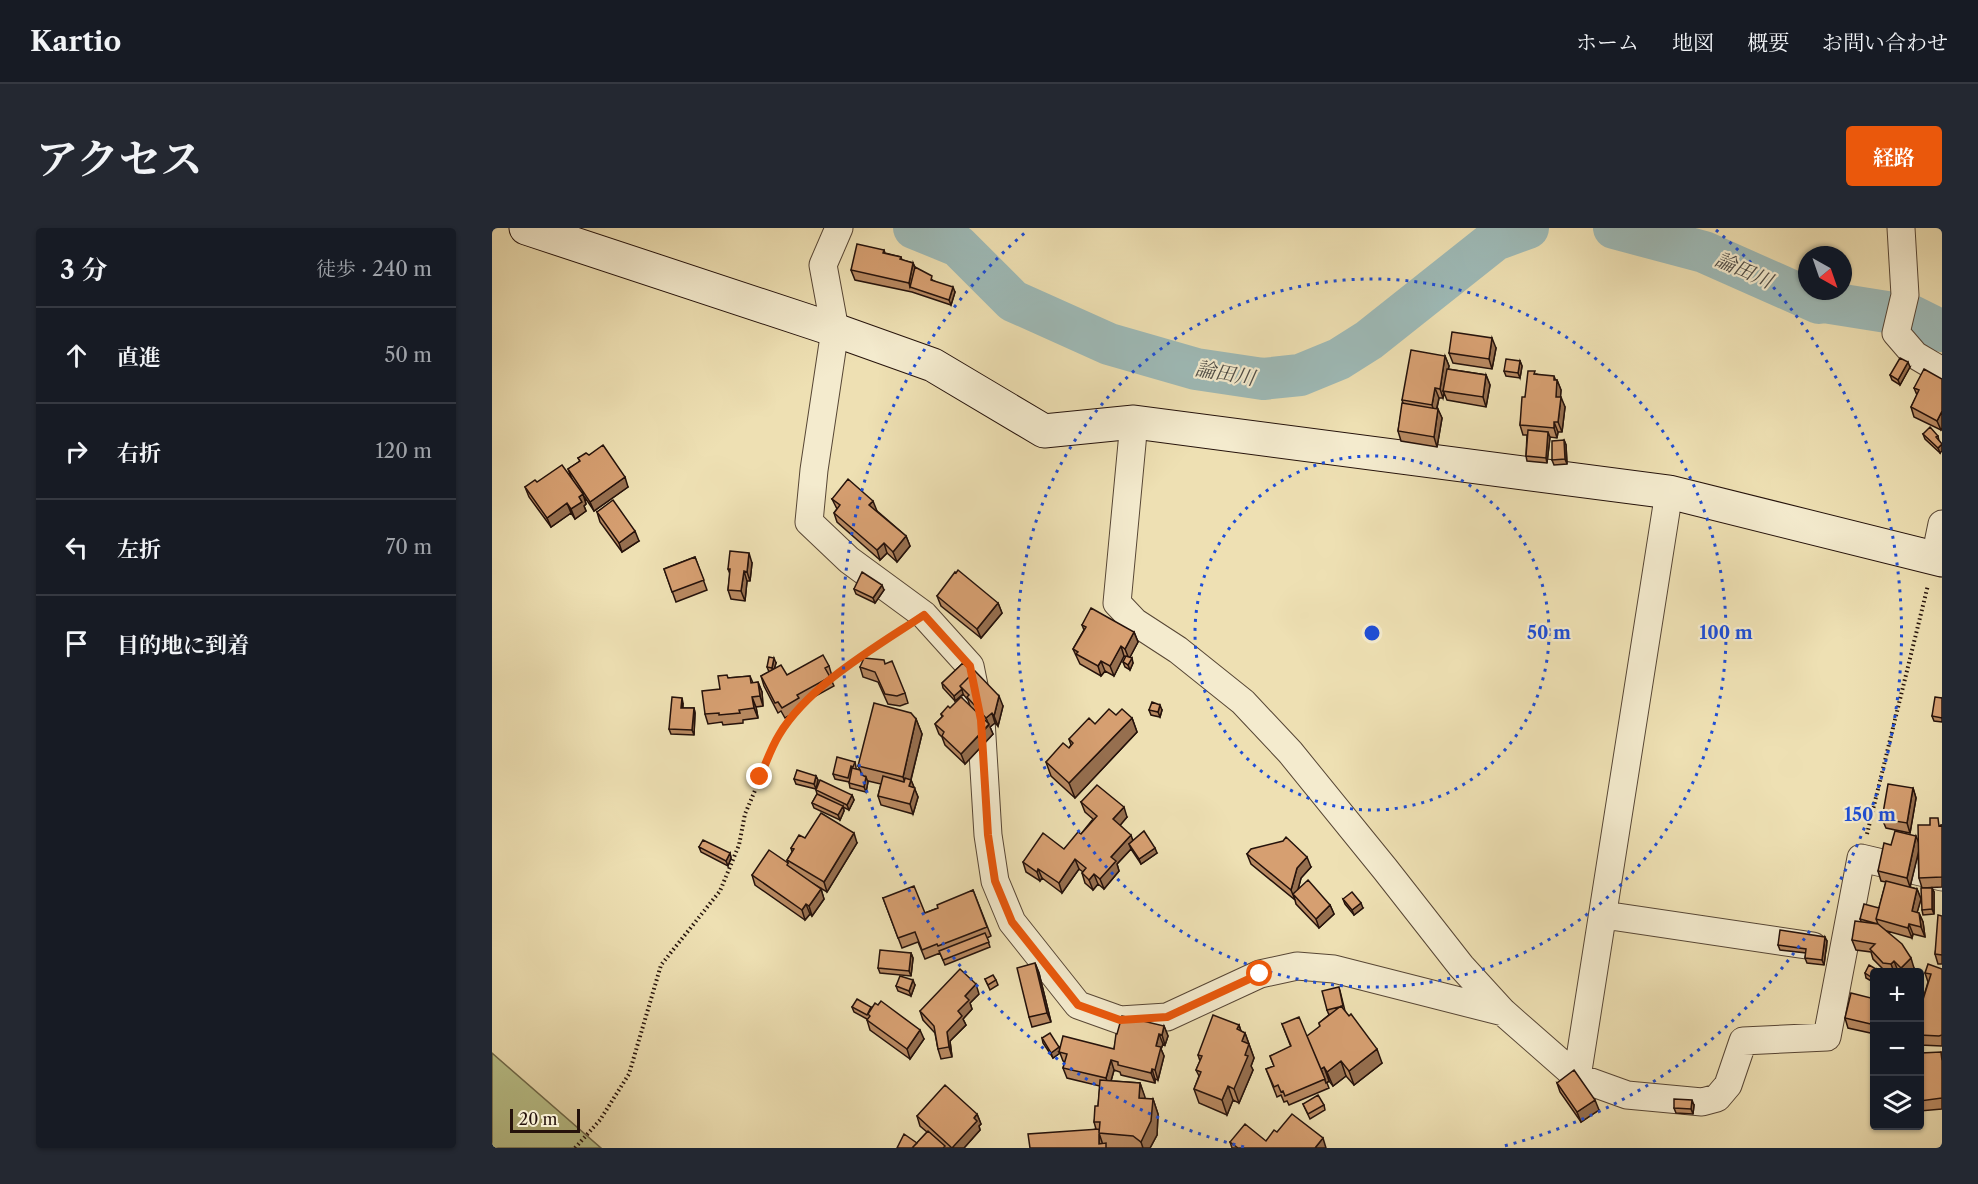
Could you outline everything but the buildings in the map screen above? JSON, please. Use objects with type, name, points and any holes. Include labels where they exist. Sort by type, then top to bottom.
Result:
[{"type":"street","points":[[526,228],[835,330],[933,365],[1044,431],[1134,422],[1670,492],[1939,559],[1942,524]]},
{"type":"street","points":[[838,228],[823,265],[835,330],[814,470],[809,522],[849,560],[924,615],[970,666],[981,720],[988,835],[995,881],[1012,922],[1078,1005],[1120,1020],[1167,1017],[1260,974],[1297,966],[1334,969],[1503,1012]]},
{"type":"street","points":[[1901,228],[1905,295],[1896,333],[1915,355],[1942,371]]},
{"type":"street","points":[[1134,422],[1117,603],[1135,622],[1178,650],[1243,702],[1290,752],[1386,869],[1461,966],[1503,1012],[1577,1077],[1627,1095],[1702,1102],[1717,1098],[1728,1085],[1743,1041],[1827,1037],[1862,858],[1942,877]]},
{"type":"street","points":[[1577,1077],[1670,492]]},
{"type":"street","points":[[1604,915],[1844,951]]},
{"type":"path","points":[[1862,858],[1939,559]]},
{"type":"path","points":[[824,686],[855,661],[924,615]]},
{"type":"path","points":[[575,1148],[600,1120],[629,1074],[662,965],[720,891],[739,845],[745,814],[779,734],[808,699],[816,693]]},
{"type":"green space","points":[[492,1053],[601,1148],[492,1148]]},
{"type":"waterway","name":"論田川","points":[[914,228],[958,246],[1013,301],[1109,344],[1196,369],[1263,379],[1300,375],[1339,359],[1369,340],[1495,240],[1528,228]]},
{"type":"waterway","name":"論田川","points":[[1614,228],[1704,252],[1819,303],[1912,316],[1942,331]]},
{"type":"route","points":[[760,777],[779,734],[808,699],[855,661],[924,615],[970,666],[981,720],[988,835],[995,881],[1012,922],[1078,1005],[1120,1020],[1167,1017],[1260,974]]}]
